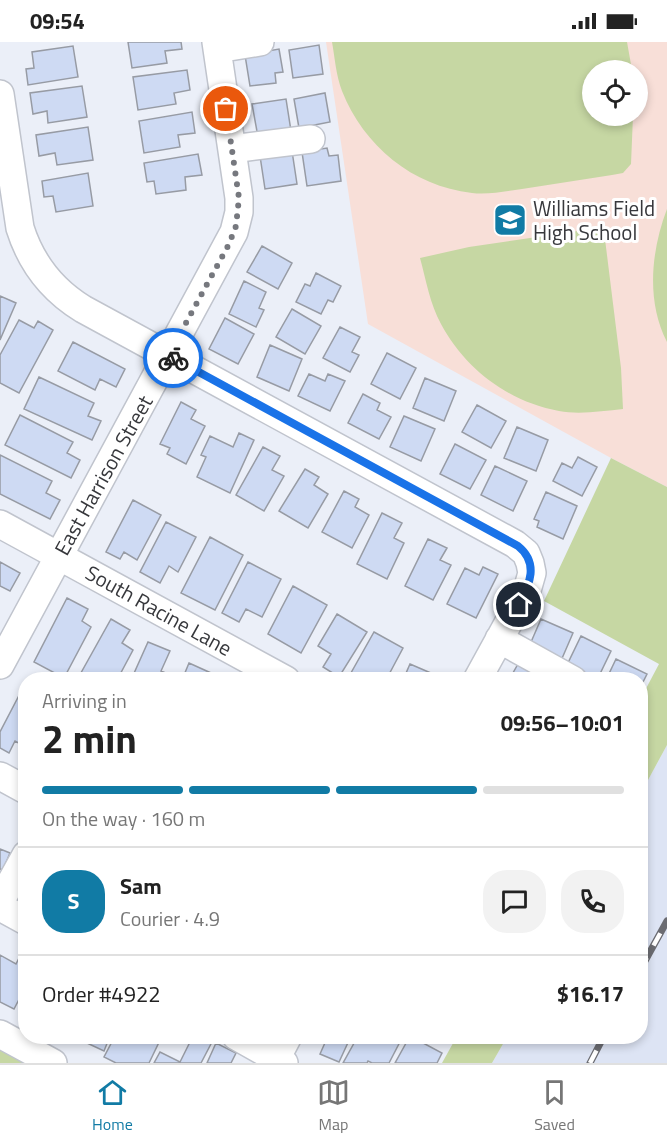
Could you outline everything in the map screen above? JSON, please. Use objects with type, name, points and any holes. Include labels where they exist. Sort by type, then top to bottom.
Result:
[{"type":"street","points":[[217,45],[260,42]]},
{"type":"street","name":"East Harrison Street","points":[[0,665],[234,232],[238,219],[239,198],[217,45]]},
{"type":"street","points":[[0,94],[20,228],[37,267],[57,291],[74,304],[515,544],[526,553],[531,576],[528,587],[481,672]]},
{"type":"street","points":[[232,149],[311,140]]},
{"type":"street","name":"South Racine Lane","points":[[0,524],[271,672]]},
{"type":"street","points":[[499,639],[559,672]]},
{"type":"street","points":[[0,776],[18,786]]},
{"type":"street","points":[[0,902],[18,869]]},
{"type":"street","points":[[0,907],[18,917]]},
{"type":"street","points":[[0,1034],[37,1059]]},
{"type":"street","points":[[255,1044],[280,1055]]},
{"type":"shaded area","name":"Williams Field High School","points":[[326,42],[667,42],[667,487],[368,324]]},
{"type":"shaded area","points":[[667,745],[667,1063],[492,1063],[503,1044],[648,1044],[648,780]]},
{"type":"green space","points":[[332,42],[627,42],[630,60],[582,60],[582,126],[633,126],[631,164],[623,173],[522,189],[472,193],[450,189],[410,172],[377,146],[351,111],[337,73]]},
{"type":"green space","points":[[667,209],[667,342],[656,310],[653,276],[657,242]]},
{"type":"green space","points":[[591,229],[605,239],[621,368],[623,409],[583,413],[541,407],[523,400],[490,381],[463,355],[437,316],[420,258],[469,247]]},
{"type":"green space","points":[[611,458],[667,487],[667,745],[648,780],[648,685],[659,664],[544,601]]},
{"type":"green space","points":[[0,1034],[26,1063],[0,1063]]},
{"type":"green space","points":[[453,1044],[503,1044],[492,1063],[442,1063]]},
{"type":"building","points":[[128,42],[181,42],[182,49],[165,51],[167,63],[132,68]]},
{"type":"building","points":[[319,45],[323,74],[293,78],[289,50]]},
{"type":"building","points":[[73,46],[78,77],[28,85],[26,69],[34,68],[32,52]]},
{"type":"building","points":[[279,49],[283,72],[275,73],[276,83],[250,86],[245,55]]},
{"type":"building","points":[[187,70],[190,90],[174,93],[176,104],[138,110],[133,77]]},
{"type":"building","points":[[82,86],[87,117],[48,123],[47,111],[33,114],[30,93]]},
{"type":"building","points":[[325,93],[330,122],[299,128],[294,99]]},
{"type":"building","points":[[286,99],[291,131],[258,137],[252,104]]},
{"type":"building","points":[[192,112],[195,133],[178,135],[180,147],[144,153],[139,121]]},
{"type":"building","points":[[88,127],[93,160],[57,165],[55,153],[39,156],[36,135]]},
{"type":"building","points":[[327,148],[329,156],[338,155],[341,181],[307,186],[302,152]]},
{"type":"building","points":[[292,151],[297,184],[265,189],[260,156]]},
{"type":"building","points":[[198,154],[202,175],[185,177],[186,190],[156,194],[154,181],[147,182],[144,163]]},
{"type":"building","points":[[88,173],[93,206],[56,212],[53,196],[44,197],[42,181]]},
{"type":"building","points":[[262,246],[292,263],[278,289],[247,272]]},
{"type":"building","points":[[316,273],[341,286],[333,302],[328,300],[321,314],[296,302],[305,284],[310,286]]},
{"type":"building","points":[[244,281],[266,292],[259,308],[264,310],[256,327],[229,314]]},
{"type":"building","points":[[0,296],[16,303],[0,340]]},
{"type":"building","points":[[292,309],[321,326],[305,354],[276,337]]},
{"type":"building","points":[[225,318],[254,334],[238,364],[209,349]]},
{"type":"building","points":[[19,320],[34,328],[38,321],[53,330],[19,393],[0,383],[0,355]]},
{"type":"building","points":[[340,327],[360,337],[352,352],[359,355],[350,372],[323,358]]},
{"type":"building","points":[[73,342],[125,369],[116,387],[100,379],[95,390],[58,371]]},
{"type":"building","points":[[270,345],[302,359],[289,391],[257,377]]},
{"type":"building","points":[[387,353],[416,368],[400,399],[371,384]]},
{"type":"building","points":[[309,374],[325,381],[328,374],[345,381],[330,411],[298,396]]},
{"type":"building","points":[[39,377],[94,403],[88,416],[101,421],[92,440],[24,409]]},
{"type":"building","points":[[425,378],[456,391],[444,421],[413,408]]},
{"type":"building","points":[[363,394],[380,403],[377,410],[391,417],[379,439],[348,423]]},
{"type":"building","points":[[181,402],[196,410],[191,419],[205,426],[186,464],[167,454],[170,448],[160,444]]},
{"type":"building","points":[[477,405],[506,421],[491,448],[462,432]]},
{"type":"building","points":[[20,415],[73,442],[67,453],[80,460],[71,478],[5,445]]},
{"type":"building","points":[[404,416],[435,429],[421,461],[390,447]]},
{"type":"building","points":[[517,427],[548,440],[536,471],[504,458]]},
{"type":"building","points":[[239,433],[254,440],[230,493],[197,477],[206,457],[201,455],[210,436],[233,447]]},
{"type":"building","points":[[455,444],[486,460],[470,489],[440,474]]},
{"type":"building","points":[[263,447],[280,456],[272,470],[284,476],[264,511],[236,495]]},
{"type":"building","points":[[0,455],[52,481],[46,493],[60,500],[50,519],[0,494]]},
{"type":"building","points":[[578,457],[597,467],[582,496],[553,481],[562,463],[572,468]]},
{"type":"building","points":[[495,466],[527,481],[513,511],[481,495]]},
{"type":"building","points":[[305,469],[319,477],[314,485],[328,494],[308,528],[279,511]]},
{"type":"building","points":[[344,491],[359,499],[355,507],[369,515],[352,548],[322,532]]},
{"type":"building","points":[[546,492],[577,506],[563,539],[537,527],[539,521],[534,519]]},
{"type":"building","points":[[133,500],[161,515],[137,560],[124,552],[120,559],[106,552]]},
{"type":"building","points":[[382,513],[402,523],[394,538],[404,543],[387,579],[357,564]]},
{"type":"building","points":[[166,522],[196,537],[178,572],[169,566],[160,583],[140,572]]},
{"type":"building","points":[[210,537],[243,555],[215,610],[181,593]]},
{"type":"building","points":[[428,539],[447,548],[440,560],[451,565],[433,600],[405,586]]},
{"type":"building","points":[[0,562],[20,573],[10,591],[0,586]]},
{"type":"building","points":[[248,562],[281,579],[262,617],[246,609],[239,622],[222,613]]},
{"type":"building","points":[[483,567],[498,574],[476,618],[447,604],[465,568],[479,575]]},
{"type":"building","points":[[293,586],[327,605],[301,653],[268,634]]},
{"type":"building","points":[[67,598],[88,609],[82,621],[91,627],[67,672],[53,672],[34,662]]},
{"type":"building","points":[[337,614],[367,632],[342,672],[331,672],[323,667],[331,654],[318,646]]},
{"type":"building","points":[[111,619],[130,630],[122,643],[133,650],[121,672],[81,672]]},
{"type":"building","points":[[541,619],[573,633],[560,663],[528,649]]},
{"type":"building","points":[[374,632],[403,648],[390,672],[352,672]]},
{"type":"building","points":[[581,636],[611,651],[601,672],[581,672],[567,665]]},
{"type":"building","points":[[148,642],[170,651],[161,671],[163,672],[135,672]]},
{"type":"building","points":[[616,659],[643,672],[610,672]]},
{"type":"building","points":[[189,663],[209,672],[185,672]]},
{"type":"building","points":[[410,664],[428,672],[406,672]]},
{"type":"building","points":[[518,664],[532,672],[514,672]]},
{"type":"building","points":[[18,697],[18,743],[15,741],[9,753],[0,748],[0,732]]},
{"type":"building","points":[[0,849],[10,853],[3,870],[0,869]]},
{"type":"building","points":[[0,955],[16,964],[18,960],[18,1001],[14,1009],[0,1002]]},
{"type":"building","points":[[89,1044],[107,1044],[104,1051]]},
{"type":"building","points":[[111,1044],[158,1044],[149,1063],[116,1063],[104,1057]]},
{"type":"building","points":[[189,1044],[211,1044],[201,1063],[154,1063],[160,1052],[180,1062]]},
{"type":"building","points":[[216,1044],[236,1053],[231,1063],[207,1063]]},
{"type":"building","points":[[324,1044],[347,1044],[339,1062],[320,1054]]},
{"type":"building","points":[[354,1044],[399,1044],[389,1063],[368,1061],[367,1063],[343,1063]]},
{"type":"building","points":[[406,1044],[425,1044],[442,1053],[437,1063],[395,1063]]},
{"type":"railway","points":[[648,955],[667,921]]},
{"type":"railway","points":[[590,1063],[600,1044]]},
{"type":"way so far","points":[[173,358],[168,356],[229,244],[238,219],[239,198],[226,109]]},
{"type":"place","name":"Williams Field High School","points":[[510,220]]},
{"type":"route","points":[[173,358],[518,546],[526,553],[531,565],[528,587],[519,605]]}]
